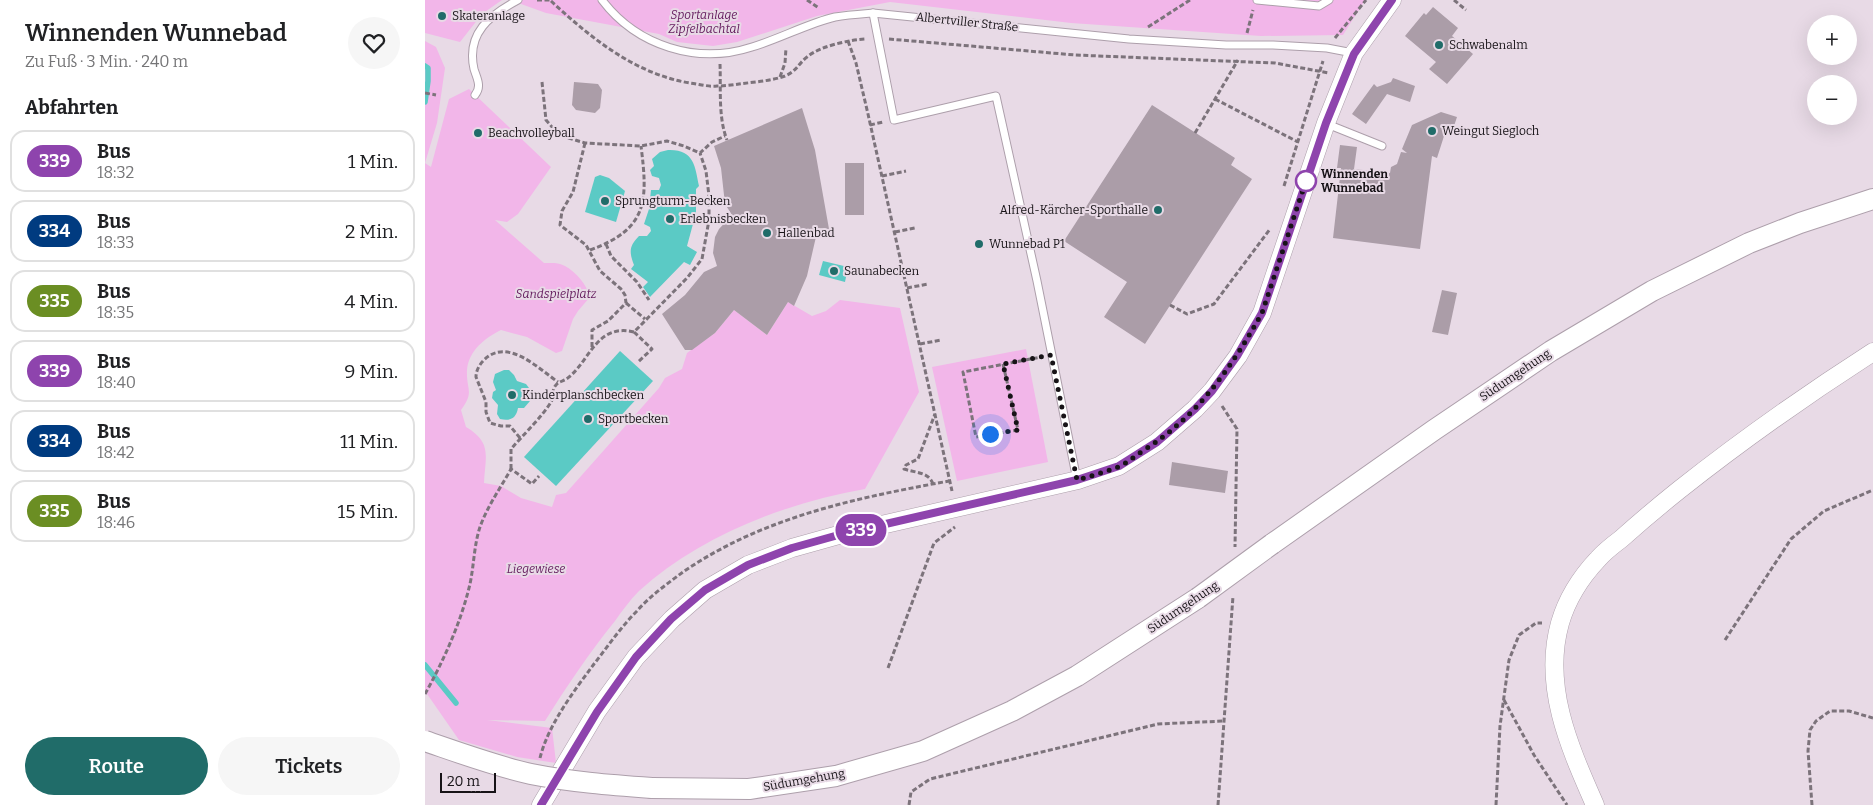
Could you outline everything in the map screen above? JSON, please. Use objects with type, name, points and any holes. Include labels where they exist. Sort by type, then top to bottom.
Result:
[{"type":"main road","name":"Südumgehung","points":[[425,741],[474,758],[530,774],[585,783],[652,788],[749,789],[836,776],[923,751],[1012,711],[1077,676],[1198,598],[1433,430],[1551,350],[1652,291],[1749,243],[1800,223],[1873,199]]},
{"type":"street","points":[[541,805],[597,712],[636,657],[671,619],[705,590],[748,565],[792,548],[842,534],[1077,480],[1119,466],[1157,442],[1212,391],[1237,356],[1262,313],[1326,123],[1354,54],[1391,0]]},
{"type":"street","points":[[1595,805],[1565,732],[1556,697],[1555,655],[1560,623],[1576,586],[1599,558],[1649,514],[1726,453],[1817,387],[1873,352]]},
{"type":"lane","points":[[475,95],[479,86],[472,54],[477,35],[483,23],[500,10],[519,0]]},
{"type":"lane","name":"Albertviller Straße","points":[[602,0],[611,12],[626,26],[644,38],[664,47],[688,53],[720,54],[753,47],[834,17],[873,13],[1129,39],[1327,48],[1354,54]]},
{"type":"lane","points":[[1257,0],[1319,6],[1329,0]]},
{"type":"lane","points":[[873,13],[894,120],[996,96],[1077,480]]},
{"type":"lane","points":[[1326,123],[1382,146]]},
{"type":"path","points":[[537,0],[552,0]]},
{"type":"path","points":[[1129,39],[1191,0]]},
{"type":"path","points":[[1327,48],[1366,0]]},
{"type":"path","points":[[1454,0],[1466,10]]},
{"type":"path","points":[[1195,133],[1238,62],[1245,45],[1253,9]]},
{"type":"path","points":[[780,77],[785,56],[784,35]]},
{"type":"path","points":[[807,56],[834,44],[879,39],[1075,55],[1275,63],[1319,70],[1283,187]]},
{"type":"path","points":[[848,41],[856,62],[895,232],[949,482]]},
{"type":"path","points":[[700,153],[712,142],[726,138],[721,111],[720,54]]},
{"type":"path","points":[[542,82],[547,120],[559,135],[585,143],[641,146],[667,141],[700,153],[706,171],[709,196],[709,220],[701,259],[687,278],[645,318],[634,332]]},
{"type":"path","points":[[425,93],[437,96]]},
{"type":"path","points":[[1215,99],[1298,142]]},
{"type":"path","points":[[585,143],[573,192],[562,211],[560,225],[586,245],[600,271],[621,289],[625,295],[626,303],[645,318]]},
{"type":"path","points":[[590,250],[606,244],[624,232],[640,214],[644,196],[641,146]]},
{"type":"path","points":[[882,176],[906,171]]},
{"type":"path","points":[[1170,305],[1187,314],[1214,304],[1273,225]]},
{"type":"path","points":[[895,232],[915,228]]},
{"type":"path","points":[[606,244],[611,256],[637,282],[649,300]]},
{"type":"path","points":[[907,288],[928,284]]},
{"type":"path","points":[[592,347],[592,330],[608,321],[626,303]]},
{"type":"path","points":[[425,694],[439,669],[470,582],[473,554],[480,526],[511,469],[511,449],[552,401],[553,389],[559,382],[568,378],[580,365],[592,347],[615,331],[624,329],[634,332],[652,349],[638,362]]},
{"type":"path","points":[[920,344],[941,340]]},
{"type":"path","points":[[520,438],[510,426],[491,423],[486,412],[486,402],[476,378],[481,363],[488,356],[499,352],[512,352],[559,382]]},
{"type":"path","points":[[1003,364],[1018,430],[976,437],[963,372],[1003,364],[1051,355]]},
{"type":"path","points":[[933,484],[931,477],[926,474],[904,469],[906,465],[918,459],[935,414]]},
{"type":"path","points":[[511,469],[532,484],[539,476]]},
{"type":"path","points":[[1725,640],[1791,539],[1824,511],[1873,490]]},
{"type":"path","points":[[888,668],[934,543],[957,525]]},
{"type":"path","points":[[1496,805],[1500,726],[1509,660],[1519,635],[1536,623],[1560,623]]},
{"type":"path","points":[[1504,699],[1534,755],[1567,805]]},
{"type":"path","points":[[1812,805],[1808,751],[1810,730],[1816,720],[1830,710],[1849,711],[1873,718]]},
{"type":"path","points":[[909,805],[911,792],[930,779],[1158,724],[1224,720]]},
{"type":"green space","points":[[425,0],[502,0],[482,14],[460,42],[425,33]]},
{"type":"green space","name":"Sportanlage Zipfelbachtal","points":[[510,0],[1365,0],[1343,35],[1261,36],[1071,23],[890,2],[817,16],[737,42],[713,46],[677,42],[659,34],[546,13]]},
{"type":"green space","points":[[425,41],[436,47],[445,68],[437,123],[425,163]]},
{"type":"green space","points":[[469,89],[551,167],[518,214],[507,222],[495,220],[544,263],[560,264],[573,272],[581,279],[590,297],[573,319],[562,351],[556,353],[527,337],[501,330],[484,341],[471,356],[467,370],[469,394],[461,410],[466,427],[475,433],[484,445],[486,458],[484,483],[501,486],[521,498],[552,507],[556,495],[566,493],[659,388],[665,378],[682,369],[687,353],[715,333],[734,310],[767,335],[788,302],[812,316],[826,311],[840,300],[900,308],[919,392],[865,489],[835,495],[774,513],[716,538],[689,554],[663,571],[632,598],[587,657],[545,721],[487,720],[552,728],[556,763],[517,757],[459,740],[425,691],[425,163],[431,167],[449,99]]},
{"type":"green space","points":[[1026,349],[1048,462],[957,481],[932,367]]},
{"type":"shaded area","name":"Erlebnisbecken","points":[[668,150],[683,152],[692,160],[696,172],[699,186],[696,189],[696,213],[687,246],[697,252],[690,265],[684,262],[650,297],[643,287],[648,282],[631,269],[634,265],[631,249],[639,236],[647,236],[651,231],[650,227],[644,224],[649,209],[651,190],[659,190],[661,185],[659,178],[652,176],[650,170],[654,166],[652,159],[660,152]]},
{"type":"shaded area","name":"Sprungturm-Becken","points":[[600,175],[609,178],[625,191],[616,222],[585,212],[595,177]]},
{"type":"shaded area","name":"Saunabecken","points":[[823,261],[848,267],[845,282],[819,275]]},
{"type":"shaded area","name":"Sportbecken","points":[[620,351],[653,381],[556,486],[524,457]]},
{"type":"shaded area","name":"Kinderplanschbecken","points":[[509,370],[517,381],[526,384],[532,392],[530,401],[524,408],[518,408],[514,417],[507,420],[500,419],[497,414],[498,405],[492,398],[493,392],[496,390],[493,382],[495,374]]},
{"type":"building","name":"Schwabenalm","points":[[1433,7],[1458,28],[1452,36],[1473,54],[1447,84],[1429,69],[1436,62],[1405,36],[1424,13],[1426,15]]},
{"type":"building","points":[[1393,78],[1415,86],[1410,102],[1387,94],[1366,124],[1352,114],[1374,84],[1377,87],[1391,82]]},
{"type":"building","points":[[574,82],[598,84],[602,90],[600,108],[595,113],[576,110],[572,105]]},
{"type":"building","name":"Alfred-Kärcher-Sporthalle","points":[[1152,105],[1235,158],[1231,165],[1252,179],[1145,344],[1104,317],[1127,282],[1064,241]]},
{"type":"building","name":"Hallenbad","points":[[802,108],[815,150],[829,229],[818,228],[807,276],[794,306],[788,302],[767,335],[734,310],[715,333],[692,350],[685,350],[662,314],[685,295],[704,272],[717,266],[713,253],[715,237],[719,229],[732,215],[725,204],[721,168],[714,146]]},
{"type":"building","points":[[1441,112],[1457,117],[1451,135],[1445,133],[1437,158],[1432,156],[1420,249],[1333,238],[1341,168],[1337,168],[1340,145],[1357,147],[1354,169],[1390,173],[1391,167],[1397,164],[1401,152],[1407,153],[1402,149],[1412,125]]},
{"type":"building","points":[[845,163],[864,163],[864,215],[845,215]]},
{"type":"building","points":[[1442,290],[1457,293],[1448,335],[1432,332]]},
{"type":"building","points":[[1172,462],[1228,471],[1225,493],[1169,485]]},
{"type":"waterway","points":[[425,66],[428,68],[425,102]]},
{"type":"waterway","points":[[425,665],[456,703]]},
{"type":"bus line","name":"339","points":[[541,805],[597,712],[636,657],[671,619],[705,590],[748,565],[792,548],[842,534],[1077,480],[1119,466],[1157,442],[1195,409],[1212,391],[1237,356],[1262,313],[1326,123],[1354,54],[1392,0]]},
{"type":"place","name":"Skateranlage","points":[[442,16]]},
{"type":"place","name":"Schwabenalm","points":[[1439,45]]},
{"type":"place","name":"Weingut Siegloch","points":[[1432,131]]},
{"type":"place","name":"Beachvolleyball","points":[[478,133]]},
{"type":"place","name":"Winnenden Wunnebad","points":[[1306,181]]},
{"type":"place","name":"Sprungturm-Becken","points":[[605,201]]},
{"type":"place","name":"Alfred-Kärcher-Sporthalle","points":[[1158,210]]},
{"type":"place","name":"Erlebnisbecken","points":[[670,219]]},
{"type":"place","name":"Hallenbad","points":[[767,233]]},
{"type":"place","name":"Wunnebad P1","points":[[979,244]]},
{"type":"place","name":"Saunabecken","points":[[834,271]]},
{"type":"place","name":"Kinderplanschbecken","points":[[512,395]]},
{"type":"place","name":"Sportbecken","points":[[588,419]]},
{"type":"route","points":[[990,434],[1018,430],[1003,364],[1051,355],[1077,480],[1119,466],[1157,442],[1195,409],[1212,391],[1237,356],[1262,313],[1306,181]]},
{"type":"park label","name":"Sandspielplatz","points":[[556,294]]},
{"type":"park label","name":"Liegewiese","points":[[536,569]]}]
